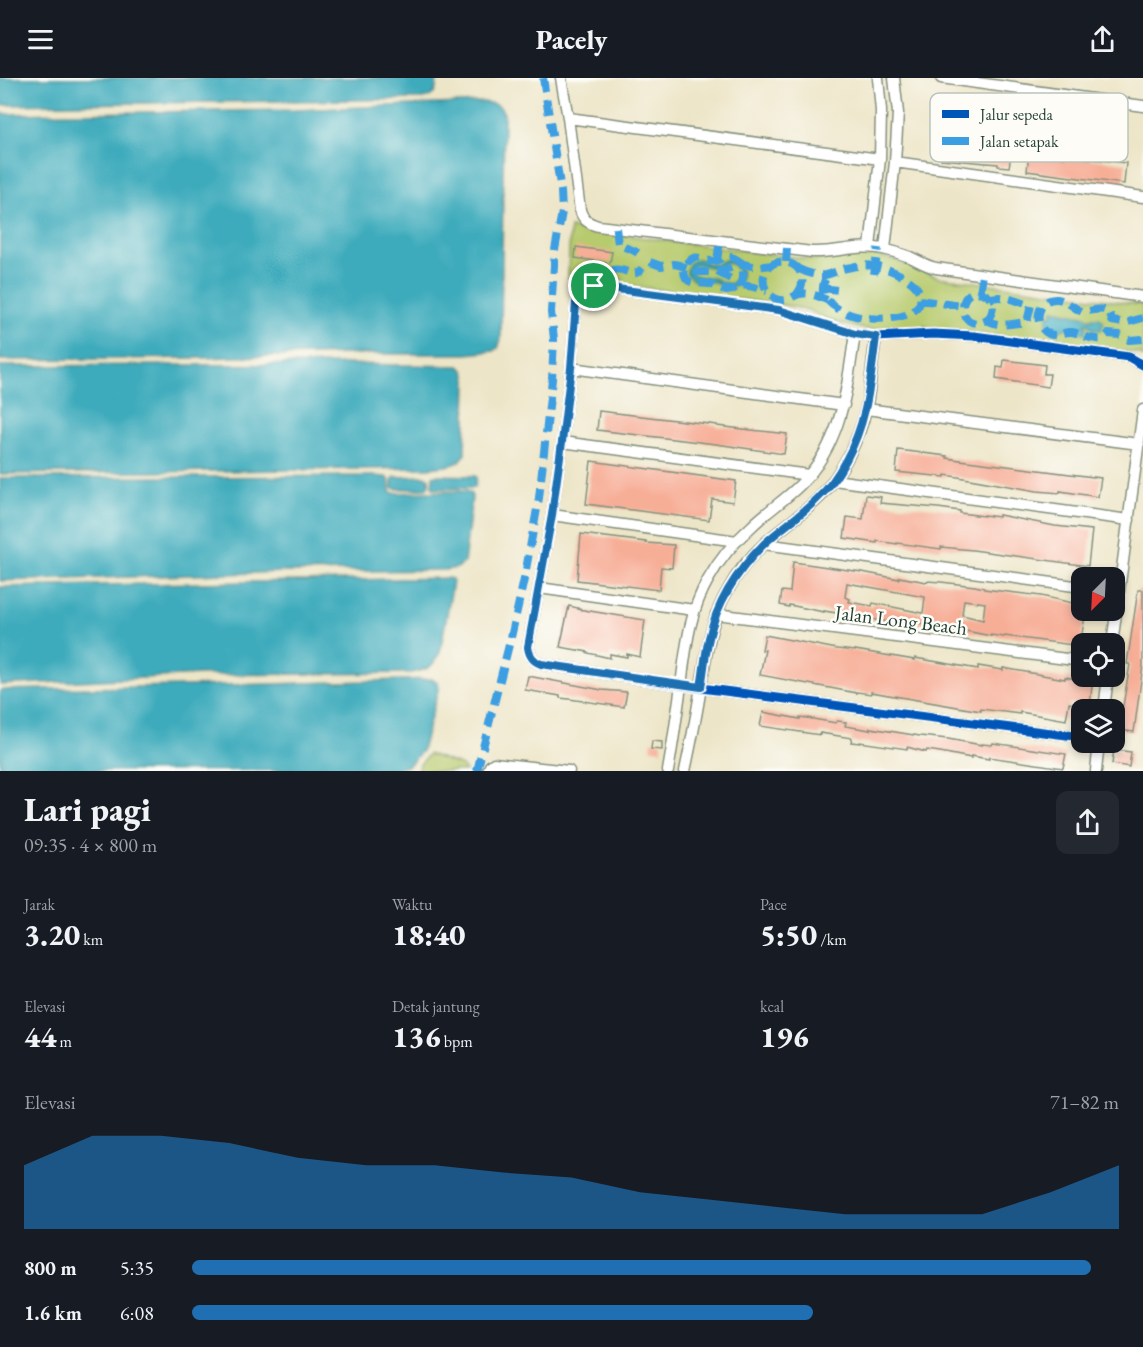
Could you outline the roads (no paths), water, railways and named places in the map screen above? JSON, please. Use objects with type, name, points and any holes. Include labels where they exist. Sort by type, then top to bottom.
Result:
[{"type":"street","points":[[561,78],[580,210],[584,219],[591,224],[812,252],[870,247],[885,249],[936,268],[1143,297]]},
{"type":"street","points":[[870,247],[880,159],[881,111],[878,78]]},
{"type":"street","points":[[885,249],[898,112],[894,78]]},
{"type":"street","points":[[941,78],[1049,93]]},
{"type":"street","points":[[1128,104],[1143,106]]},
{"type":"street","points":[[568,118],[880,159]]},
{"type":"street","points":[[895,162],[1143,197]]},
{"type":"street","points":[[1071,736],[681,685],[541,664],[533,660],[528,647],[552,515],[571,368],[576,303],[582,292],[594,286],[779,310],[855,334],[876,337],[933,333],[974,336],[1129,357],[1143,365]]},
{"type":"street","points":[[668,771],[688,635],[694,610],[708,580],[723,556],[751,526],[799,486],[825,452],[844,405],[855,334]]},
{"type":"street","points":[[685,771],[708,638],[716,614],[742,568],[764,544],[819,497],[834,480],[846,460],[860,430],[866,409],[876,337]]},
{"type":"street","points":[[571,368],[844,405]]},
{"type":"street","points":[[866,409],[1138,444]]},
{"type":"street","points":[[1121,567],[1143,410]]},
{"type":"street","points":[[562,442],[809,475]]},
{"type":"street","points":[[834,480],[1129,520]]},
{"type":"street","points":[[552,515],[737,541]]},
{"type":"street","points":[[764,544],[1071,586]]},
{"type":"street","points":[[539,588],[694,610]]},
{"type":"street","name":"Jalan Long Beach","points":[[716,614],[1071,660]]},
{"type":"street","points":[[1096,771],[1098,753]]},
{"type":"street","points":[[488,771],[494,763],[569,771]]},
{"type":"water","points":[[0,78],[437,78],[435,92],[423,99],[0,105]]},
{"type":"water","points":[[483,102],[499,106],[504,114],[501,339],[498,348],[494,351],[467,354],[0,360],[0,114],[295,110]]},
{"type":"water","points":[[699,259],[712,264],[732,259],[740,267],[740,280],[735,286],[729,288],[724,288],[714,282],[695,281],[687,274],[687,271],[689,264]],"holes":[[[728,263],[734,265],[737,275],[730,284],[692,273],[692,267],[696,264],[714,268]]]},
{"type":"water","points":[[1053,310],[1087,317],[1089,320],[1099,318],[1104,323],[1101,330],[1094,330],[1087,323],[1085,324],[1087,329],[1085,333],[1071,328],[1052,331],[1047,320]]},
{"type":"water","points":[[347,364],[459,366],[465,371],[467,379],[465,454],[462,459],[450,466],[428,468],[0,474],[0,366]]},
{"type":"water","points":[[435,475],[475,476],[475,487],[435,489],[432,487]]},
{"type":"water","points":[[375,476],[389,479],[390,491],[393,493],[466,491],[471,494],[464,563],[457,568],[445,570],[285,572],[0,581],[0,478]]},
{"type":"water","points":[[425,476],[429,478],[426,489],[392,488],[392,480],[395,477]]},
{"type":"water","points":[[452,579],[453,582],[440,652],[432,665],[417,672],[201,675],[0,685],[0,587]]},
{"type":"water","points":[[432,679],[438,683],[439,687],[422,751],[408,766],[393,770],[0,771],[0,690]]}]
